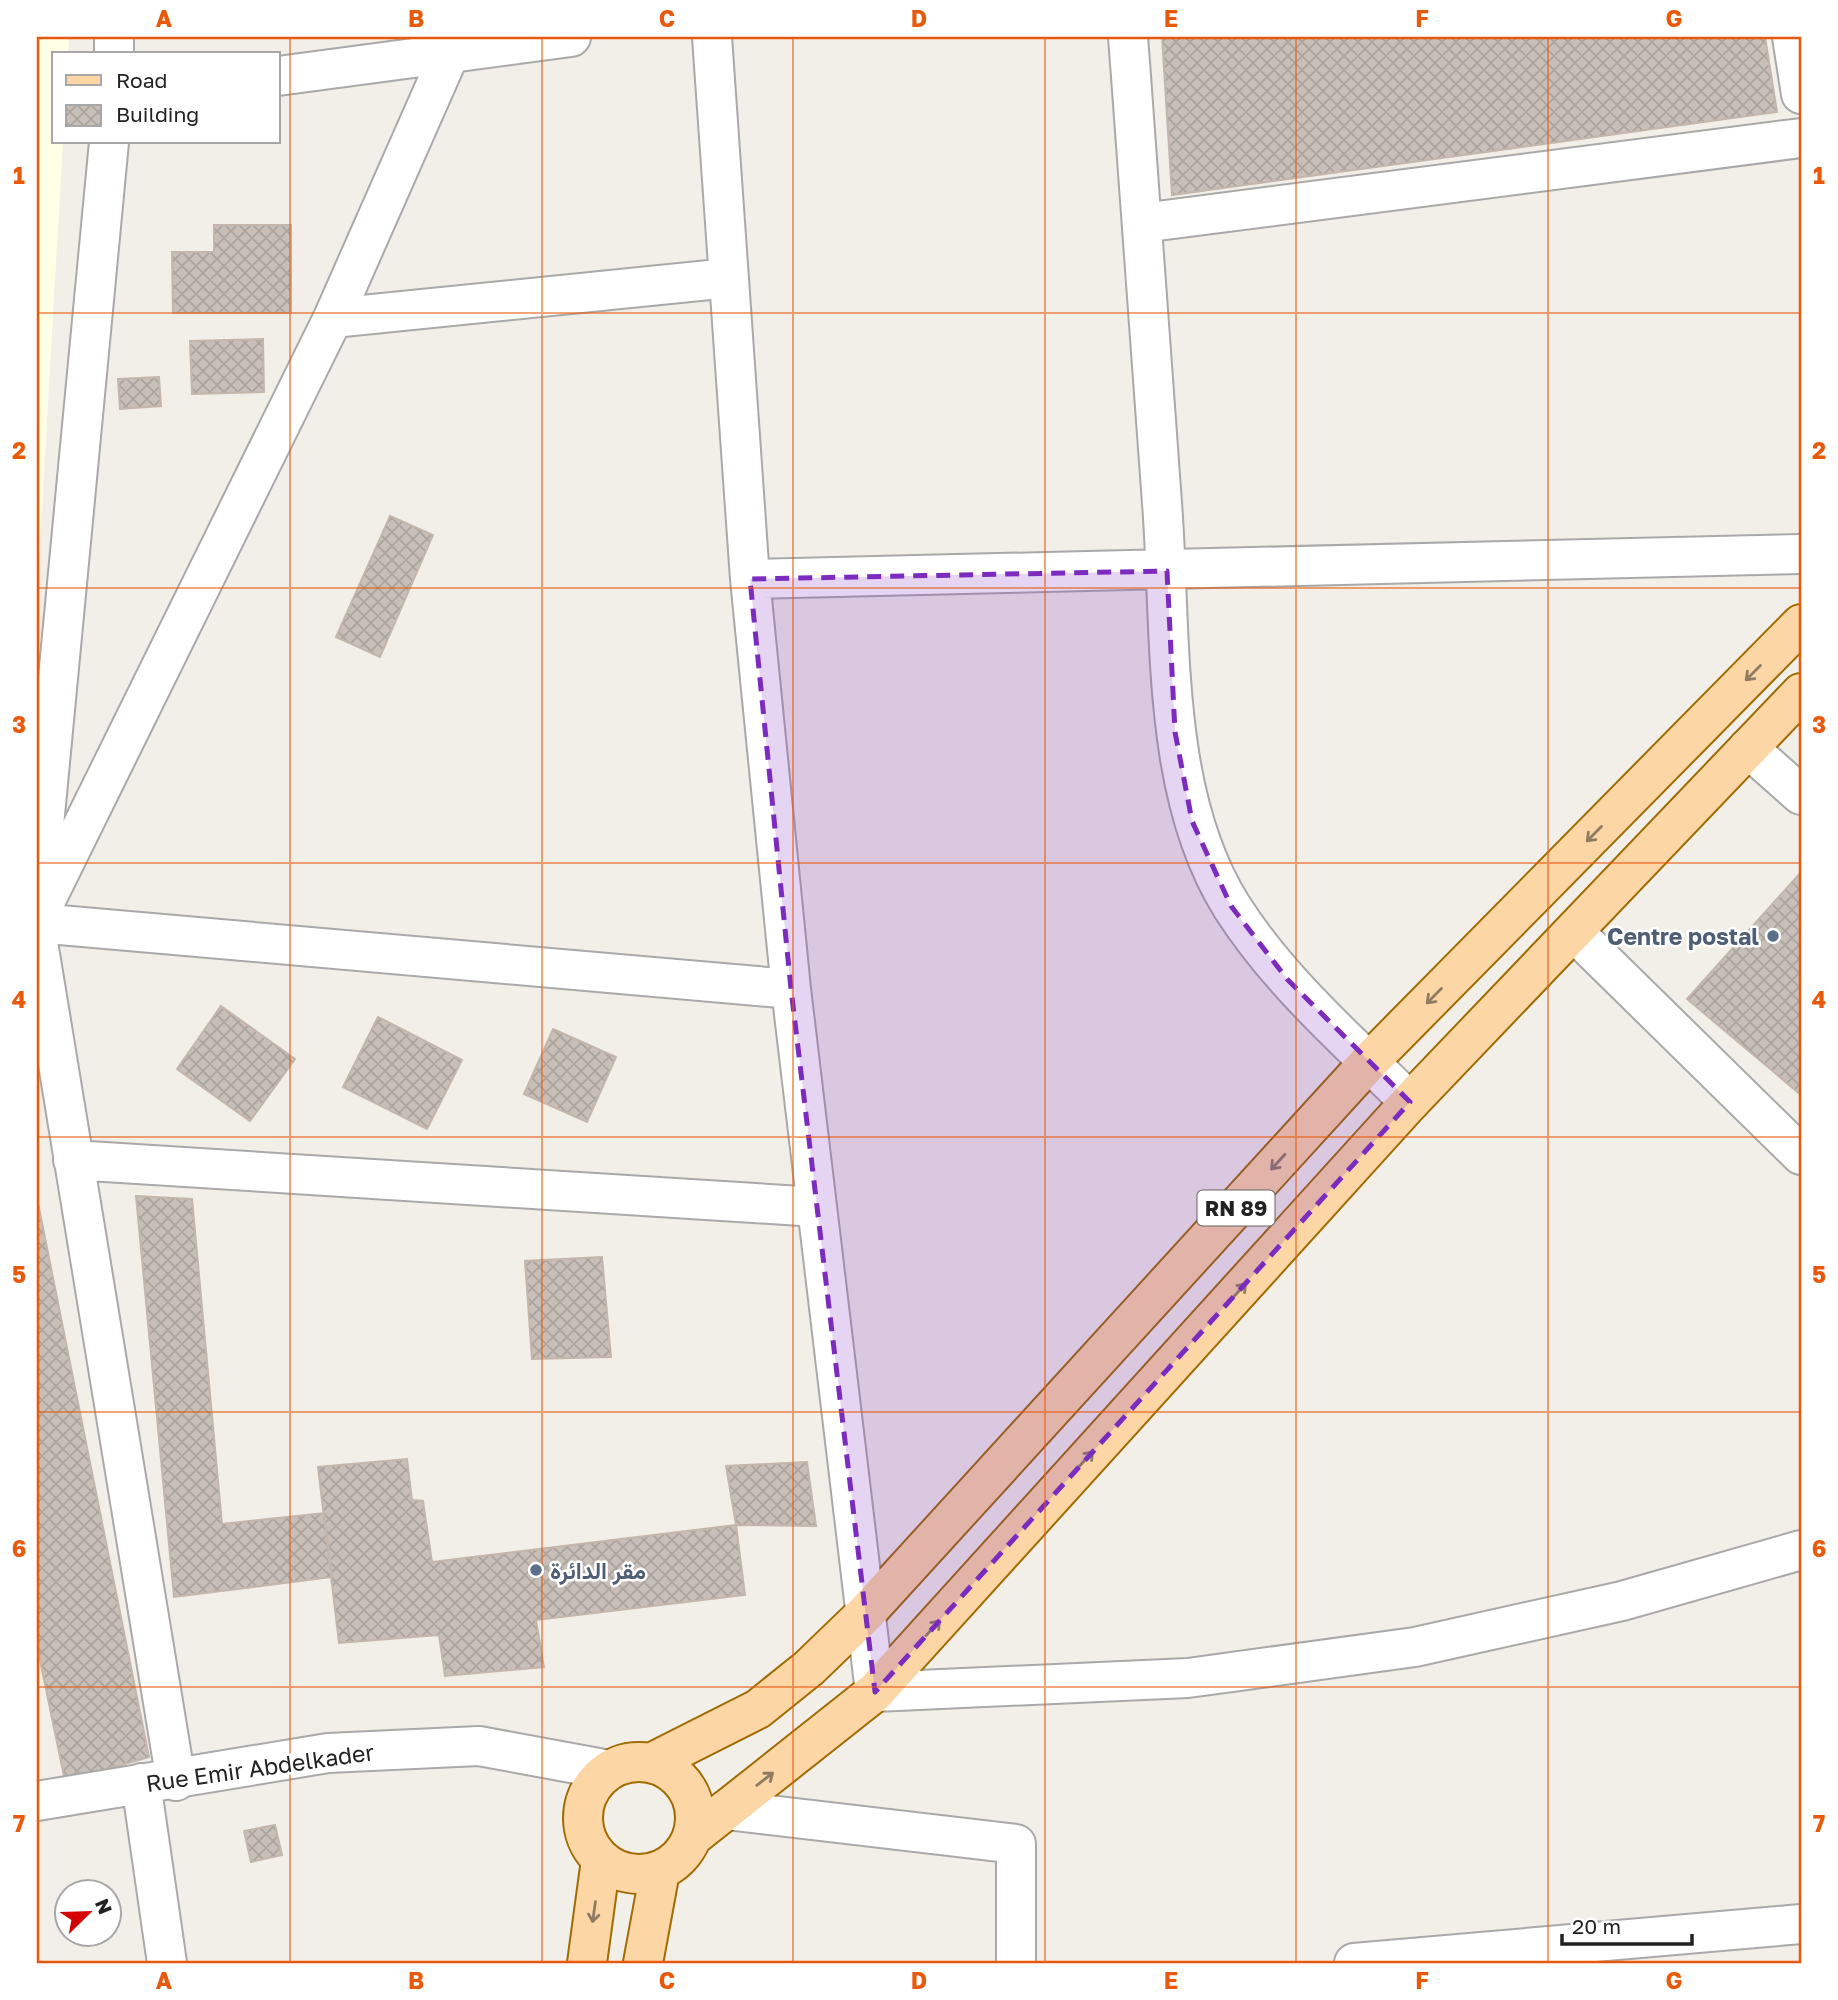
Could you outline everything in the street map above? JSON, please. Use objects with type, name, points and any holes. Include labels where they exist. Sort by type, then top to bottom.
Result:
[{"type":"main road","name":"RN 89","points":[[651,1763],[758,1709],[809,1668],[866,1613],[1369,1062],[1801,624]]},
{"type":"main road","name":"RN 89","points":[[692,1837],[875,1692],[1410,1102],[1801,693]]},
{"type":"main road","points":[[651,1763],[669,1770],[683,1783],[692,1800],[696,1818],[692,1837],[674,1863],[660,1871],[629,1874],[614,1869],[601,1860],[589,1844],[582,1824],[584,1803],[593,1784],[609,1770],[622,1764],[651,1763]]},
{"type":"main road","points":[[587,1963],[601,1860]]},
{"type":"main road","points":[[643,1963],[660,1871]]},
{"type":"street","points":[[280,76],[454,45],[571,37]]},
{"type":"street","points":[[712,37],[750,579],[791,989],[875,1692],[1188,1678],[1415,1647],[1622,1601],[1801,1550]]},
{"type":"street","points":[[1128,37],[1167,571],[1175,732],[1192,821],[1231,906],[1287,979],[1410,1102]]},
{"type":"street","points":[[1792,37],[1801,94]]},
{"type":"street","points":[[454,45],[333,318],[37,921],[791,989]]},
{"type":"street","points":[[1142,223],[1801,138]]},
{"type":"street","points":[[37,900],[109,144]]},
{"type":"street","points":[[333,318],[729,278]]},
{"type":"street","points":[[750,579],[1801,554]]},
{"type":"street","points":[[1748,748],[1801,795]]},
{"type":"street","points":[[1574,932],[1801,1155]]},
{"type":"street","points":[[37,936],[74,1160],[158,1782],[167,1963]]},
{"type":"street","points":[[74,1160],[817,1207]]},
{"type":"street","name":"Rue Emir Abdelkader","points":[[37,1801],[328,1753],[479,1746],[609,1770]]},
{"type":"street","points":[[726,1810],[1016,1844],[1016,1963]]},
{"type":"street","points":[[1354,1963],[1801,1924]]},
{"type":"highlighted area","points":[[1167,571],[1175,732],[1192,821],[1231,906],[1287,979],[1410,1102],[875,1692],[791,989],[750,579]]},
{"type":"shaded area","points":[[37,37],[69,37],[68,52],[52,52],[52,144],[63,144],[37,594]]},
{"type":"building","points":[[1162,37],[1765,37],[1777,112],[1172,195]]},
{"type":"building","points":[[214,225],[291,225],[291,313],[173,313],[172,252],[214,252]]},
{"type":"building","points":[[263,339],[264,392],[192,394],[190,341]]},
{"type":"building","points":[[159,377],[161,406],[120,409],[118,379]]},
{"type":"building","points":[[390,516],[433,535],[380,657],[336,637]]},
{"type":"building","name":"Centre postal","points":[[1801,872],[1801,1095],[1687,999]]},
{"type":"building","points":[[221,1006],[295,1059],[250,1121],[177,1069]]},
{"type":"building","points":[[378,1017],[462,1060],[427,1129],[343,1087]]},
{"type":"building","points":[[553,1029],[616,1057],[587,1122],[524,1094]]},
{"type":"building","points":[[136,1196],[192,1199],[222,1524],[324,1513],[332,1577],[174,1597]]},
{"type":"building","points":[[37,1198],[149,1757],[65,1781],[37,1646]]},
{"type":"building","points":[[602,1257],[611,1357],[532,1359],[525,1261]]},
{"type":"building","name":"مقر الدائرة","points":[[407,1459],[412,1500],[423,1501],[432,1562],[736,1525],[745,1595],[536,1620],[544,1667],[445,1676],[439,1635],[339,1643],[318,1467]]},
{"type":"building","points":[[807,1462],[816,1526],[736,1525],[726,1466]]},
{"type":"building","points":[[275,1825],[282,1855],[251,1862],[244,1831]]},
{"type":"place","name":"Centre postal","points":[[1773,936]]},
{"type":"place","name":"مقر الدائرة","points":[[536,1570]]}]
